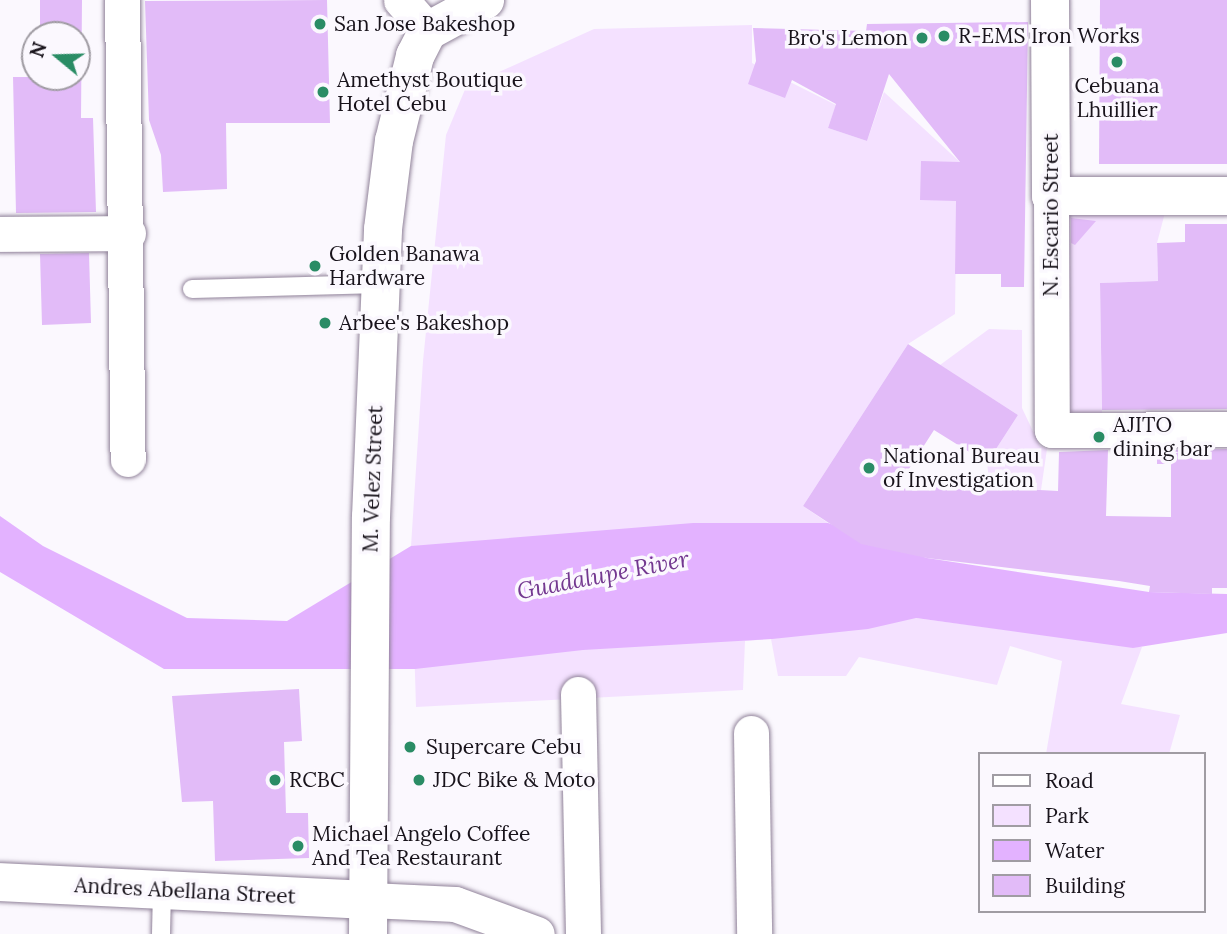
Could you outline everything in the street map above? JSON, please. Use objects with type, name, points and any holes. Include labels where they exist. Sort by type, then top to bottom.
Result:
[{"type":"main road","points":[[428,31],[485,0]]},
{"type":"main road","name":"N. Escario Street","points":[[1050,0],[1051,196]]},
{"type":"main road","name":"M. Velez Street","points":[[369,917],[371,517],[383,229],[404,88],[428,31]]},
{"type":"main road","points":[[1051,196],[1227,196]]},
{"type":"main road","name":"Andres Abellana Street","points":[[0,882],[162,891],[369,917]]},
{"type":"street","points":[[122,0],[128,233],[128,459]]},
{"type":"street","points":[[401,0],[428,31]]},
{"type":"street","name":"N. Escario Street","points":[[1051,196],[1052,430],[1227,429]]},
{"type":"street","points":[[0,234],[128,233]]},
{"type":"street","points":[[578,694],[583,934]]},
{"type":"street","points":[[751,733],[754,934]]},
{"type":"street","points":[[369,917],[455,904],[537,934]]},
{"type":"lane","points":[[192,289],[380,284]]},
{"type":"lane","points":[[161,934],[162,891]]},
{"type":"green space","points":[[752,25],[752,63],[836,105],[828,128],[867,141],[884,92],[961,163],[957,169],[955,314],[908,344],[803,506],[828,523],[915,618],[1142,647],[1121,704],[1180,715],[1170,752],[1046,752],[1062,661],[1010,646],[997,685],[859,657],[846,676],[778,676],[771,639],[745,641],[743,690],[416,707],[411,546],[423,361],[446,135],[466,87],[594,29]]},
{"type":"green space","points":[[1167,205],[1157,243],[1158,281],[1100,283],[1102,413],[1055,412],[1063,208]]},
{"type":"green space","points":[[989,329],[1022,330],[1022,408],[1040,446],[1047,449],[1041,490],[990,487],[987,463],[1018,415],[940,365]]},
{"type":"water","name":"Guadalupe River","points":[[0,516],[43,546],[187,618],[287,621],[411,546],[693,523],[828,523],[927,558],[1149,592],[1227,594],[1227,633],[1133,648],[916,618],[868,629],[772,639],[583,650],[415,669],[164,669],[0,572]]},
{"type":"building","points":[[40,0],[82,0],[82,21],[40,21]]},
{"type":"building","points":[[327,0],[330,123],[226,123],[227,189],[163,192],[161,155],[149,120],[145,1]]},
{"type":"building","points":[[1100,0],[1227,0],[1227,164],[1099,164]]},
{"type":"building","points":[[1028,22],[1024,287],[1001,287],[1001,274],[955,274],[956,201],[920,200],[921,161],[960,162],[889,74],[867,141],[828,128],[836,104],[792,80],[785,98],[748,84],[756,61],[753,28],[866,31],[867,24]]},
{"type":"building","points":[[13,77],[21,77],[21,91],[81,91],[81,118],[93,118],[96,212],[16,213]]},
{"type":"building","points":[[1071,218],[1096,221],[1075,245],[1071,243]]},
{"type":"building","points":[[1185,224],[1227,224],[1227,409],[1102,410],[1100,283],[1158,281],[1157,243],[1185,242]]},
{"type":"building","points":[[89,253],[91,323],[42,325],[40,254]]},
{"type":"building","points":[[908,344],[1018,415],[987,463],[934,430],[896,489],[963,486],[1058,491],[1059,452],[1108,450],[1106,516],[1171,517],[1171,464],[1157,464],[1157,450],[1227,449],[1227,588],[1212,588],[1212,594],[1149,592],[1150,586],[1119,581],[927,558],[861,544],[803,506]]},
{"type":"building","points":[[299,689],[302,741],[284,742],[286,813],[308,813],[309,858],[215,861],[213,801],[182,802],[172,696]]},
{"type":"place","name":"San Jose Bakeshop","points":[[320,24]]},
{"type":"place","name":"R-EMS Iron Works","points":[[944,36]]},
{"type":"place","name":"Bro's Lemon","points":[[922,38]]},
{"type":"place","name":"Cebuana Lhuillier","points":[[1117,62]]},
{"type":"place","name":"Amethyst Boutique Hotel Cebu","points":[[323,92]]},
{"type":"place","name":"Golden Banawa Hardware","points":[[315,266]]},
{"type":"place","name":"Arbee's Bakeshop","points":[[325,323]]},
{"type":"place","name":"AJITO dining bar","points":[[1099,437]]},
{"type":"place","name":"National Bureau of Investigation","points":[[869,468]]},
{"type":"place","name":"Supercare Cebu","points":[[410,747]]},
{"type":"place","name":"RCBC","points":[[275,780]]},
{"type":"place","name":"JDC Bike & Moto","points":[[419,780]]},
{"type":"place","name":"Michael Angelo Coffee And Tea Restaurant","points":[[298,846]]}]
